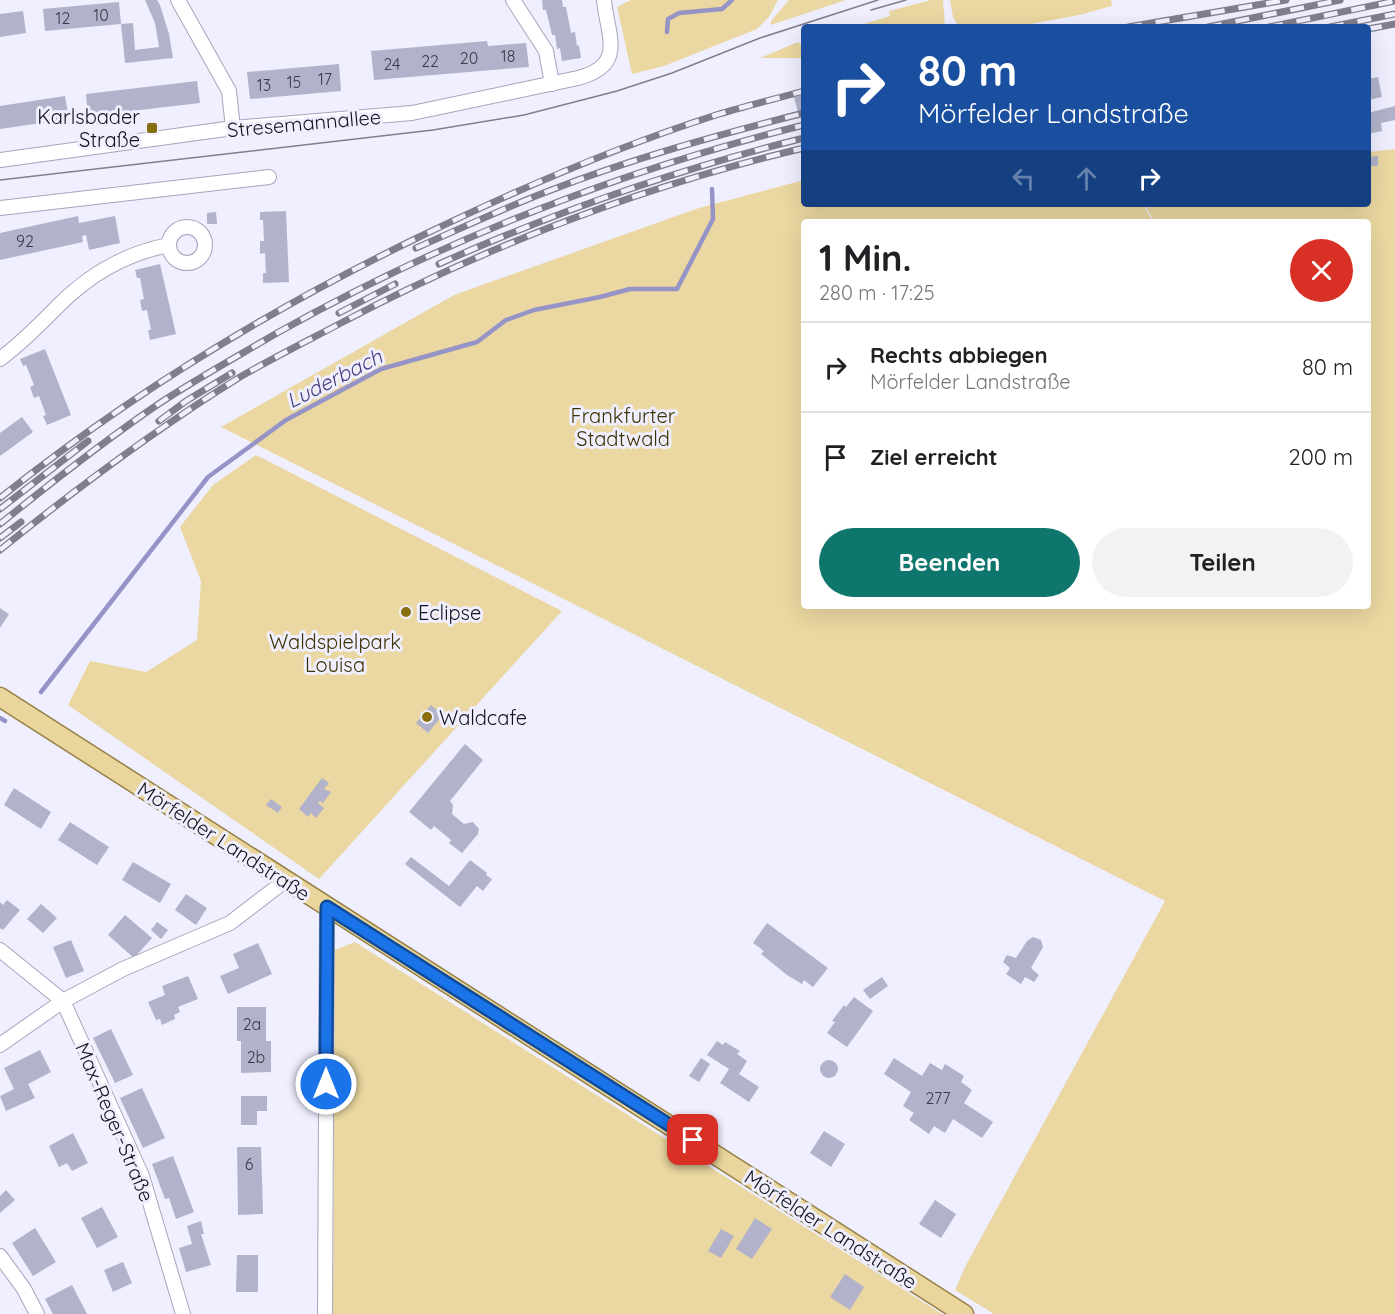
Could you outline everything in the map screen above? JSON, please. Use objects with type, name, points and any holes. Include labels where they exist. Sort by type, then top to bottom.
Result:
[{"type":"main road","name":"Mörfelder Landstraße","points":[[0,697],[964,1314]]},
{"type":"street","points":[[178,0],[229,91],[233,129]]},
{"type":"street","points":[[513,0],[546,51],[552,84]]},
{"type":"street","name":"Stresemannallee","points":[[0,160],[233,129],[412,113],[592,74],[603,68],[609,59],[611,47],[604,0]]},
{"type":"street","points":[[0,208],[269,177]]},
{"type":"street","points":[[2,353],[39,327],[61,303],[116,262],[143,250],[169,245]]},
{"type":"street","points":[[0,1045],[63,1001],[123,969],[230,923],[285,880]]},
{"type":"street","points":[[325,1314],[327,907]]},
{"type":"street","name":"Max-Reger-Straße","points":[[0,950],[63,1001],[142,1176],[183,1314]]},
{"type":"street","points":[[0,1256],[24,1289],[37,1314]]},
{"type":"green space","points":[[631,0],[778,0],[769,17],[757,29],[664,66],[632,74],[617,7]]},
{"type":"green space","points":[[789,0],[846,0],[771,25],[771,21]]},
{"type":"green space","points":[[931,0],[943,0],[945,24],[864,24],[890,16],[889,11]]},
{"type":"green space","points":[[950,0],[1111,0],[1112,6],[1031,24],[957,24],[953,17]]},
{"type":"green space","points":[[798,42],[801,44],[801,58],[760,58]]},
{"type":"green space","name":"Frankfurter Stadtwald","points":[[1395,149],[1395,1314],[994,1314],[955,1290],[965,1267],[1165,901],[221,427],[454,295],[699,208],[801,181],[801,207],[1145,207],[1151,219],[801,219],[801,609],[1371,609],[1371,219],[1153,219],[1146,207],[1371,207],[1371,152]]},
{"type":"green space","name":"Waldspielpark Louisa","points":[[256,455],[562,611],[319,879],[68,705],[90,661],[146,672],[197,640],[201,581],[180,527],[213,485]]},
{"type":"green space","points":[[355,942],[942,1314],[333,1314],[335,950]]},
{"type":"building","points":[[145,0],[157,0],[160,5],[169,34],[173,58],[125,63],[121,24],[133,23],[135,50],[159,47],[155,23]]},
{"type":"building","points":[[542,0],[562,0],[563,7],[566,7],[571,33],[575,32],[581,58],[562,61],[560,48],[557,49],[555,35],[552,35],[546,10],[543,10]]},
{"type":"building","points":[[119,2],[121,24],[45,31],[43,9]]},
{"type":"building","points":[[23,11],[26,33],[0,37],[0,14]]},
{"type":"building","points":[[487,41],[488,46],[526,43],[529,67],[374,80],[371,51]]},
{"type":"building","points":[[339,64],[341,91],[250,99],[247,72]]},
{"type":"building","points":[[1378,77],[1382,97],[1371,99],[1371,78]]},
{"type":"building","points":[[197,81],[200,103],[88,116],[86,94]]},
{"type":"building","points":[[65,96],[69,119],[0,129],[0,106]]},
{"type":"building","points":[[801,96],[801,111],[798,112],[794,97]]},
{"type":"building","points":[[1395,106],[1395,120],[1381,123],[1382,131],[1371,133],[1371,112]]},
{"type":"building","points":[[1378,156],[1378,166],[1371,166],[1371,157]]},
{"type":"building","points":[[286,211],[289,282],[263,283],[263,273],[266,273],[265,253],[260,254],[260,241],[264,241],[263,220],[260,220],[260,212]]},
{"type":"building","points":[[216,212],[217,224],[207,224],[207,213]]},
{"type":"building","points":[[78,216],[79,223],[115,216],[120,243],[89,250],[86,235],[82,236],[83,242],[0,260],[0,233]]},
{"type":"building","points":[[160,264],[176,334],[150,340],[148,330],[151,330],[147,310],[142,311],[140,300],[144,299],[140,278],[137,278],[135,270]]},
{"type":"building","points":[[45,349],[71,415],[47,425],[39,396],[34,398],[30,387],[34,385],[26,365],[23,366],[20,359]]},
{"type":"building","points":[[22,417],[33,432],[0,456],[0,433]]},
{"type":"building","points":[[0,608],[9,614],[0,628]]},
{"type":"building","points":[[431,705],[443,715],[428,733],[416,723]]},
{"type":"building","points":[[465,744],[483,760],[450,801],[453,805],[452,814],[464,824],[473,822],[479,829],[478,834],[462,853],[449,843],[451,840],[434,826],[431,830],[409,812]]},
{"type":"building","points":[[322,778],[329,783],[324,789],[331,792],[323,803],[320,801],[318,803],[324,808],[316,818],[311,813],[308,817],[299,809]]},
{"type":"building","points":[[14,788],[51,812],[41,829],[4,805]]},
{"type":"building","points":[[271,799],[282,807],[278,813],[266,805]]},
{"type":"building","points":[[70,822],[109,847],[97,865],[58,840]]},
{"type":"building","points":[[411,857],[449,886],[470,860],[492,879],[483,891],[477,886],[460,907],[405,864]]},
{"type":"building","points":[[133,862],[171,884],[160,903],[122,880]]},
{"type":"building","points":[[186,894],[207,908],[196,925],[175,910]]},
{"type":"building","points":[[7,900],[20,910],[3,930],[0,928],[0,902],[3,905]]},
{"type":"building","points":[[41,904],[57,918],[43,933],[27,919]]},
{"type":"building","points":[[125,915],[152,938],[134,958],[108,935]]},
{"type":"building","points":[[157,922],[168,930],[161,939],[151,930]]},
{"type":"building","points":[[767,923],[828,968],[813,987],[804,980],[802,984],[787,975],[761,954],[764,951],[753,943]]},
{"type":"building","points":[[1033,937],[1041,940],[1043,947],[1031,968],[1039,975],[1034,982],[1025,977],[1021,984],[1006,974],[1010,968],[1003,962],[1007,955],[1016,958],[1027,941]]},
{"type":"building","points":[[71,940],[84,971],[66,978],[53,947]]},
{"type":"building","points":[[258,943],[272,974],[228,994],[220,976],[239,968],[233,954]]},
{"type":"building","points":[[188,976],[198,999],[178,1007],[180,1012],[174,1015],[175,1019],[162,1025],[160,1019],[156,1020],[148,1002],[165,995],[162,986]]},
{"type":"building","points":[[882,977],[888,986],[870,999],[863,990]]},
{"type":"building","points":[[854,997],[873,1011],[847,1047],[827,1033],[835,1022],[832,1021],[844,1005],[846,1007]]},
{"type":"building","points":[[237,1007],[266,1007],[266,1041],[271,1041],[271,1072],[241,1073],[241,1041],[237,1041]]},
{"type":"building","points":[[111,1029],[133,1075],[115,1083],[93,1038]]},
{"type":"building","points":[[717,1041],[723,1045],[725,1042],[740,1051],[737,1054],[747,1061],[739,1074],[759,1087],[749,1102],[720,1083],[729,1069],[707,1055]]},
{"type":"building","points":[[40,1050],[51,1072],[28,1084],[35,1098],[6,1111],[0,1096],[14,1089],[4,1068]]},
{"type":"building","points":[[701,1058],[710,1064],[699,1082],[689,1076]]},
{"type":"building","points":[[894,1058],[922,1076],[930,1063],[942,1070],[945,1064],[964,1076],[961,1082],[972,1090],[964,1103],[993,1122],[982,1138],[953,1119],[945,1133],[934,1126],[929,1134],[909,1120],[914,1113],[903,1106],[911,1092],[884,1074]]},
{"type":"building","points":[[829,1060],[835,1063],[838,1069],[835,1075],[829,1078],[823,1075],[820,1069],[823,1063]]},
{"type":"building","points":[[142,1088],[165,1138],[143,1148],[120,1098]]},
{"type":"building","points":[[241,1096],[267,1096],[267,1111],[257,1111],[257,1125],[241,1125]]},
{"type":"building","points":[[824,1131],[845,1144],[831,1167],[810,1153]]},
{"type":"building","points":[[73,1133],[88,1163],[72,1171],[67,1163],[59,1167],[49,1146]]},
{"type":"building","points":[[237,1147],[261,1147],[263,1214],[238,1215]]},
{"type":"building","points":[[173,1156],[194,1212],[176,1219],[169,1198],[165,1199],[152,1164]]},
{"type":"building","points":[[6,1190],[15,1200],[0,1213],[0,1196]]},
{"type":"building","points":[[935,1200],[956,1214],[941,1238],[919,1224]]},
{"type":"building","points":[[102,1207],[118,1237],[97,1248],[81,1218]]},
{"type":"building","points":[[755,1218],[772,1229],[752,1259],[736,1249]]},
{"type":"building","points":[[201,1221],[204,1234],[201,1234],[211,1265],[186,1272],[179,1248],[192,1244],[187,1226]]},
{"type":"building","points":[[35,1228],[56,1262],[33,1276],[12,1243]]},
{"type":"building","points":[[721,1229],[734,1236],[721,1258],[708,1251]]},
{"type":"building","points":[[237,1255],[258,1255],[258,1292],[236,1292]]},
{"type":"building","points":[[123,1262],[132,1283],[113,1292],[104,1270]]},
{"type":"building","points":[[845,1274],[864,1287],[850,1310],[830,1297]]},
{"type":"building","points":[[72,1285],[87,1314],[53,1314],[45,1299]]},
{"type":"waterway","name":"Luderbach","points":[[667,32],[668,19],[679,13],[722,9],[732,0]]},
{"type":"waterway","name":"Luderbach","points":[[41,692],[208,477],[286,420],[381,369],[477,342],[506,320],[534,310],[630,289],[677,289],[713,219],[712,189]]},
{"type":"waterway","name":"Luderbach","points":[[0,718],[5,721]]},
{"type":"tram line","points":[[803,24],[878,0]]},
{"type":"tram line","points":[[871,10],[906,0]]},
{"type":"tram line","points":[[0,180],[433,130],[524,115],[617,91],[801,25]]},
{"type":"railway","points":[[1146,24],[1286,0]]},
{"type":"railway","points":[[1223,24],[1340,0]]},
{"type":"railway","points":[[1284,24],[1395,1]]},
{"type":"railway","points":[[1345,24],[1395,14]]},
{"type":"railway","points":[[1371,28],[1395,24]]},
{"type":"railway","points":[[0,498],[99,424],[201,356],[308,295],[417,238],[602,156],[716,115],[801,92]]},
{"type":"railway","points":[[416,248],[578,180],[642,158],[801,114]]},
{"type":"railway","points":[[0,524],[160,403],[277,333],[340,299],[468,238],[533,211],[667,164],[801,126]]},
{"type":"railway","points":[[439,264],[528,226],[618,193],[710,163],[801,139]]},
{"type":"railway","points":[[0,550],[117,460],[240,377],[396,295],[509,244],[625,200],[744,163],[801,149]]},
{"type":"railway","points":[[339,313],[395,284]]},
{"type":"railway","points":[[159,421],[186,401],[232,373]]},
{"type":"railway","points":[[0,509],[88,441]]},
{"type":"railway","points":[[0,538],[21,522]]},
{"type":"place","name":"Karlsbader Straße","points":[[152,128]]},
{"type":"place","name":"Eclipse","points":[[406,612]]},
{"type":"place","name":"Waldcafe","points":[[427,717]]},
{"type":"route","points":[[326,1084],[327,907],[693,1140]]}]
